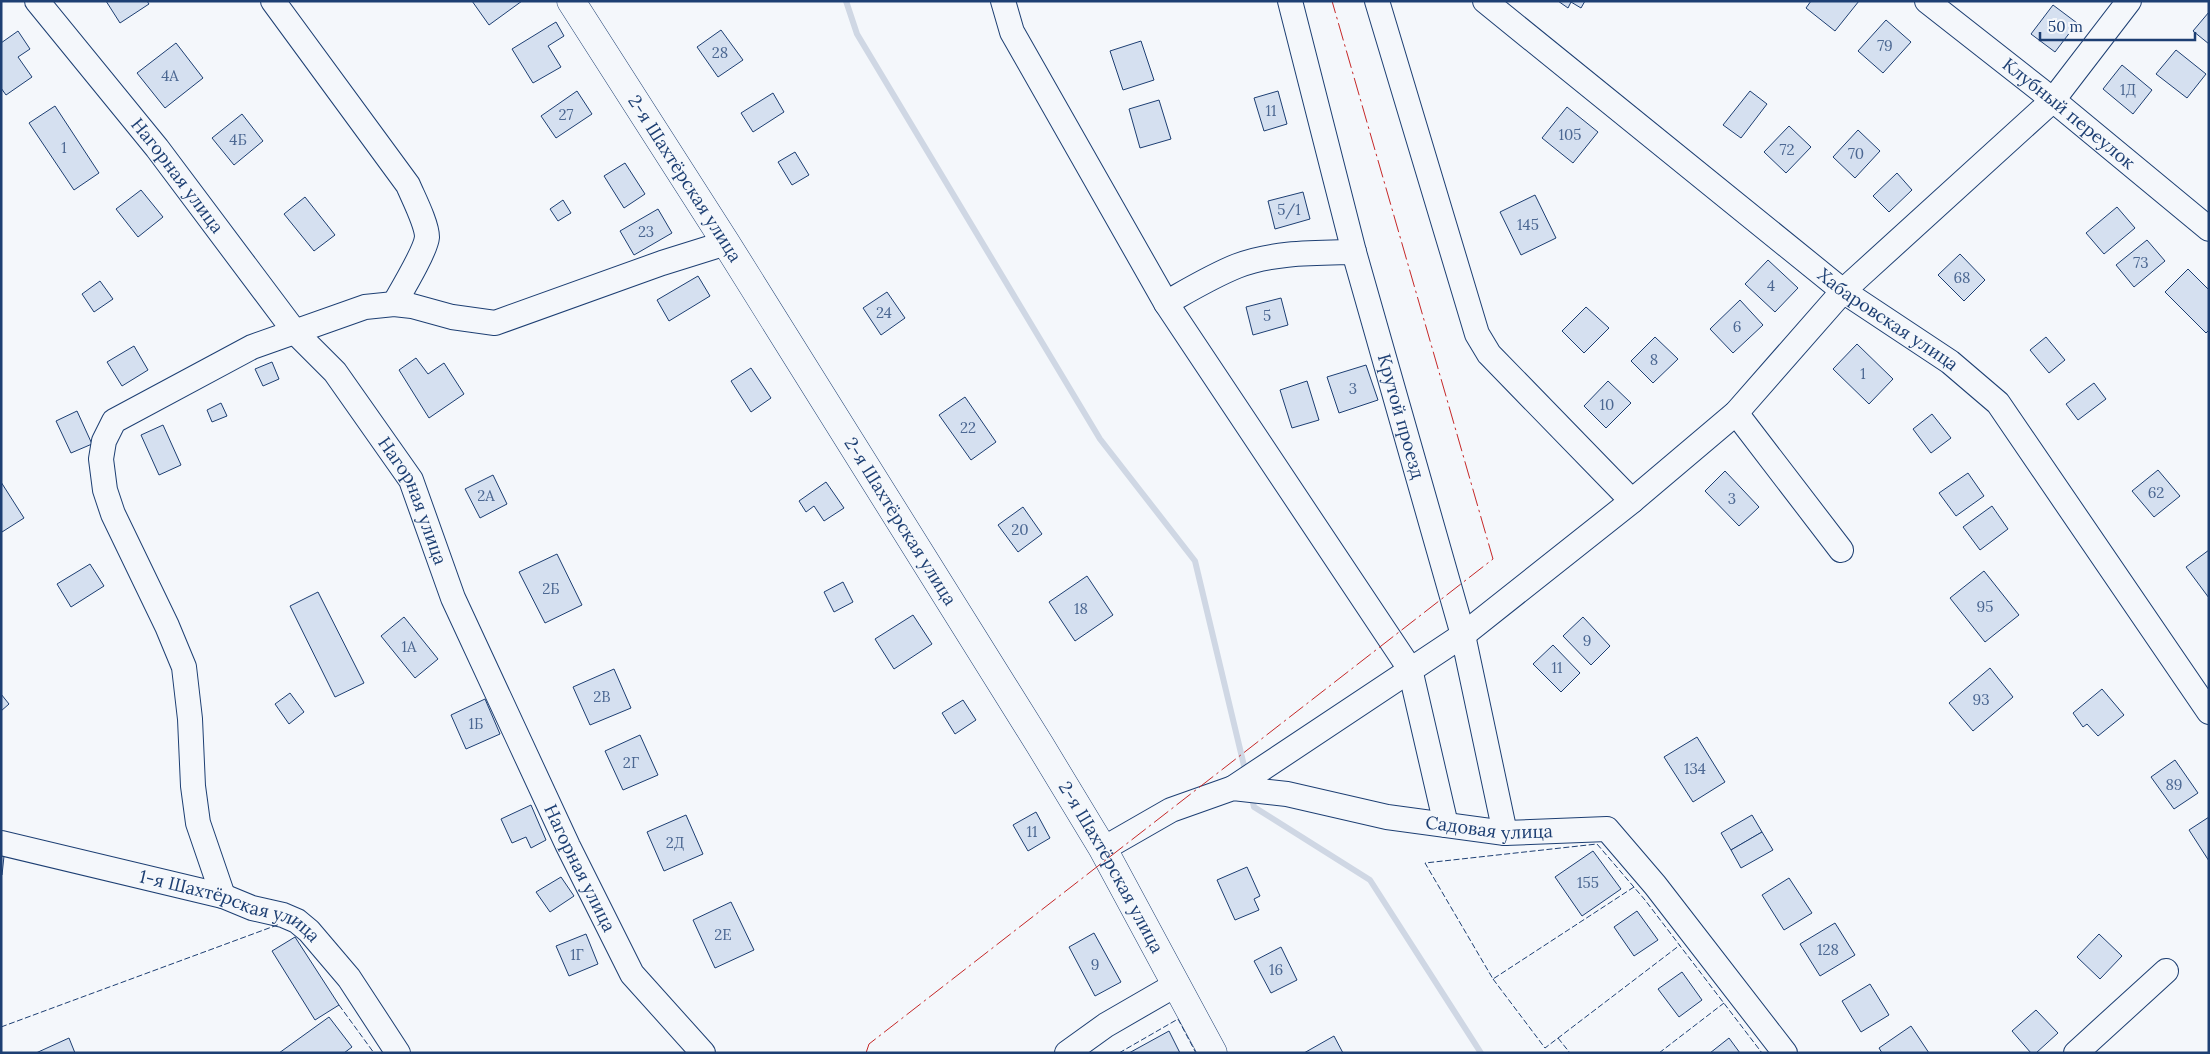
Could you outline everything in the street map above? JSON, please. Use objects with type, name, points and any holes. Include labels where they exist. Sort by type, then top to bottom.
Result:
[{"type":"main road","name":"2-я Шахтёрская улица","points":[[571,1],[726,243],[1040,745],[1102,849],[1177,984],[1212,1053]]},
{"type":"street","name":"Нагорная улица","points":[[37,1],[157,148],[295,332],[335,372],[411,480],[453,598],[568,846],[632,974],[703,1053]]},
{"type":"street","points":[[272,1],[408,185],[419,210],[427,237],[416,264],[394,304]]},
{"type":"street","points":[[1003,1],[1012,32],[1166,304],[1410,669],[1446,825]]},
{"type":"street","name":"Крутой проезд","points":[[1290,1],[1354,252],[1463,635],[1505,833]]},
{"type":"street","points":[[1377,1],[1477,334],[1489,354],[1632,501]]},
{"type":"street","name":"Хабаровская улица","points":[[1485,1],[1843,291],[1950,362],[1998,402],[2209,712]]},
{"type":"street","name":"Клубный переулок","points":[[1927,1],[2053,100],[2209,230]]},
{"type":"street","points":[[1233,788],[1463,635],[1632,501],[1736,413],[1843,291],[2053,100],[2129,1]]},
{"type":"street","points":[[223,896],[198,823],[193,786],[190,719],[184,667],[167,626],[113,514],[105,490],[101,459],[104,441],[114,421],[252,347],[365,306],[394,304],[412,306],[452,317],[495,323],[662,263],[726,243]]},
{"type":"street","points":[[1166,304],[1205,281],[1238,266],[1285,255],[1354,252]]},
{"type":"street","points":[[1736,413],[1841,550]]},
{"type":"street","name":"Садовая улица","points":[[1102,849],[1171,810],[1233,788],[1287,794],[1387,817],[1505,833],[1607,829],[1655,885],[1785,1053]]},
{"type":"street","name":"1-я Шахтёрская улица","points":[[1,843],[223,896],[252,908],[283,915],[297,921],[309,931],[350,978],[398,1053]]},
{"type":"street","points":[[2076,1053],[2166,971]]},
{"type":"street","points":[[1067,1053],[1106,1025],[1177,984]]},
{"type":"building","points":[[106,1],[147,1],[149,4],[120,23]]},
{"type":"building","points":[[472,1],[522,1],[489,25]]},
{"type":"building","points":[[1558,1],[1585,1],[1581,8],[1571,2],[1568,8]]},
{"type":"building","points":[[1811,1],[1859,1],[1835,31],[1806,8]]},
{"type":"building","points":[[2053,5],[2077,23],[2055,52],[2031,34]]},
{"type":"building","points":[[2209,12],[2209,44],[2193,31]]},
{"type":"building","points":[[1886,20],[1911,42],[1883,73],[1858,51]]},
{"type":"building","points":[[556,22],[564,36],[548,46],[561,67],[533,83],[512,49]]},
{"type":"building","points":[[721,30],[743,60],[718,77],[697,47]]},
{"type":"building","points":[[18,31],[30,49],[18,57],[32,77],[6,95],[1,88],[1,43]]},
{"type":"building","points":[[1141,41],[1154,80],[1123,90],[1110,51]]},
{"type":"building","points":[[176,43],[203,78],[165,108],[137,73]]},
{"type":"building","points":[[2176,50],[2206,74],[2187,98],[2156,74]]},
{"type":"building","points":[[2122,65],[2152,90],[2133,114],[2103,89]]},
{"type":"building","points":[[577,91],[592,114],[556,138],[541,116]]},
{"type":"building","points":[[1278,91],[1287,124],[1264,131],[1254,98]]},
{"type":"building","points":[[1750,91],[1767,104],[1741,138],[1723,125]]},
{"type":"building","points":[[773,93],[784,112],[753,132],[741,113]]},
{"type":"building","points":[[1159,100],[1171,139],[1140,148],[1129,109]]},
{"type":"building","points":[[55,106],[99,173],[74,190],[29,123]]},
{"type":"building","points":[[1567,107],[1598,132],[1573,163],[1542,138]]},
{"type":"building","points":[[242,114],[263,141],[234,165],[212,138]]},
{"type":"building","points":[[1789,126],[1811,147],[1786,173],[1764,152]]},
{"type":"building","points":[[1858,130],[1880,151],[1855,178],[1833,157]]},
{"type":"building","points":[[795,152],[809,175],[792,185],[778,162]]},
{"type":"building","points":[[625,163],[645,194],[624,208],[604,176]]},
{"type":"building","points":[[1897,173],[1912,190],[1889,212],[1873,196]]},
{"type":"building","points":[[141,190],[163,217],[138,237],[116,209]]},
{"type":"building","points":[[1303,192],[1310,219],[1275,229],[1268,201]]},
{"type":"building","points":[[1535,195],[1556,238],[1521,255],[1500,212]]},
{"type":"building","points":[[305,197],[335,235],[314,251],[284,214]]},
{"type":"building","points":[[563,200],[571,213],[558,221],[550,209]]},
{"type":"building","points":[[2117,207],[2135,228],[2104,254],[2086,233]]},
{"type":"building","points":[[658,209],[672,233],[634,255],[620,231]]},
{"type":"building","points":[[2147,240],[2165,261],[2134,287],[2116,265]]},
{"type":"building","points":[[1960,254],[1985,280],[1964,301],[1938,275]]},
{"type":"building","points":[[1768,260],[1798,288],[1775,312],[1745,284]]},
{"type":"building","points":[[2188,269],[2209,290],[2209,330],[2206,333],[2165,292]]},
{"type":"building","points":[[698,276],[710,296],[669,321],[657,300]]},
{"type":"building","points":[[100,281],[113,299],[94,312],[82,294]]},
{"type":"building","points":[[887,292],[905,318],[881,335],[863,308]]},
{"type":"building","points":[[1281,298],[1288,325],[1253,335],[1246,307]]},
{"type":"building","points":[[1740,300],[1763,325],[1733,353],[1710,329]]},
{"type":"building","points":[[1586,307],[1609,328],[1584,353],[1562,331]]},
{"type":"building","points":[[1655,337],[1678,359],[1653,383],[1631,361]]},
{"type":"building","points":[[2046,337],[2065,360],[2049,373],[2030,350]]},
{"type":"building","points":[[1857,344],[1893,379],[1869,404],[1833,369]]},
{"type":"building","points":[[134,346],[148,370],[122,386],[107,362]]},
{"type":"building","points":[[416,358],[428,374],[444,363],[464,394],[429,418],[399,370]]},
{"type":"building","points":[[272,362],[279,379],[263,386],[255,369]]},
{"type":"building","points":[[1366,365],[1378,400],[1339,413],[1327,377]]},
{"type":"building","points":[[751,368],[771,398],[751,412],[731,381]]},
{"type":"building","points":[[1307,381],[1319,420],[1292,428],[1280,390]]},
{"type":"building","points":[[1608,381],[1631,403],[1606,428],[1584,406]]},
{"type":"building","points":[[2094,383],[2106,399],[2078,420],[2066,404]]},
{"type":"building","points":[[965,397],[996,442],[971,460],[939,415]]},
{"type":"building","points":[[221,403],[227,416],[212,422],[207,410]]},
{"type":"building","points":[[77,411],[92,444],[71,453],[56,421]]},
{"type":"building","points":[[1932,414],[1951,438],[1931,453],[1913,429]]},
{"type":"building","points":[[163,425],[181,465],[159,475],[141,435]]},
{"type":"building","points":[[2158,470],[2180,496],[2154,517],[2132,491]]},
{"type":"building","points":[[1725,471],[1759,507],[1739,526],[1705,491]]},
{"type":"building","points":[[1968,473],[1984,496],[1956,516],[1939,493]]},
{"type":"building","points":[[493,475],[507,504],[480,518],[465,489]]},
{"type":"building","points":[[1,482],[24,518],[2,532],[1,530]]},
{"type":"building","points":[[826,482],[844,508],[824,521],[814,506],[806,512],[799,501]]},
{"type":"building","points":[[1992,506],[2008,529],[1980,550],[1963,527]]},
{"type":"building","points":[[1023,507],[1042,534],[1018,552],[998,525]]},
{"type":"building","points":[[2209,550],[2209,598],[2186,567]]},
{"type":"building","points":[[557,554],[582,605],[545,623],[519,572]]},
{"type":"building","points":[[90,564],[104,586],[71,607],[57,584]]},
{"type":"building","points":[[1984,571],[2019,615],[1985,642],[1950,598]]},
{"type":"building","points":[[1087,576],[1113,615],[1075,641],[1049,602]]},
{"type":"building","points":[[843,582],[853,602],[834,612],[824,592]]},
{"type":"building","points":[[318,592],[364,683],[335,697],[290,606]]},
{"type":"building","points":[[913,615],[932,644],[894,669],[875,639]]},
{"type":"building","points":[[404,617],[438,659],[415,678],[381,636]]},
{"type":"building","points":[[1583,617],[1610,646],[1591,665],[1563,636]]},
{"type":"building","points":[[1553,645],[1580,673],[1561,692],[1533,664]]},
{"type":"building","points":[[1990,668],[2013,697],[1973,731],[1949,703]]},
{"type":"building","points":[[614,669],[631,708],[590,725],[573,687]]},
{"type":"building","points":[[2102,689],[2124,715],[2098,736],[2087,724],[2083,727],[2073,713]]},
{"type":"building","points":[[290,693],[304,712],[289,724],[275,704]]},
{"type":"building","points":[[1,694],[9,704],[1,711]]},
{"type":"building","points":[[485,699],[500,734],[466,749],[451,715]]},
{"type":"building","points":[[963,700],[976,720],[955,734],[942,713]]},
{"type":"building","points":[[640,735],[658,775],[623,790],[605,751]]},
{"type":"building","points":[[1697,737],[1725,782],[1693,802],[1664,757]]},
{"type":"building","points":[[2175,760],[2198,793],[2174,809],[2151,777]]},
{"type":"building","points":[[531,805],[546,840],[531,848],[526,837],[512,843],[501,819]]},
{"type":"building","points":[[1036,812],[1050,838],[1028,851],[1013,825]]},
{"type":"building","points":[[686,815],[703,854],[664,871],[647,832]]},
{"type":"building","points":[[1752,815],[1762,832],[1731,850],[1721,833]]},
{"type":"building","points":[[2209,817],[2209,861],[2189,830]]},
{"type":"building","points":[[1762,832],[1773,850],[1741,868],[1731,850]]},
{"type":"building","points":[[1593,851],[1621,889],[1582,916],[1555,877]]},
{"type":"building","points":[[1,855],[4,856],[2,875],[1,875]]},
{"type":"building","points":[[1247,867],[1260,896],[1254,899],[1259,910],[1235,920],[1217,880]]},
{"type":"building","points":[[561,877],[574,896],[550,912],[536,892]]},
{"type":"building","points":[[1789,878],[1812,913],[1784,930],[1762,895]]},
{"type":"building","points":[[731,902],[754,950],[715,968],[693,920]]},
{"type":"building","points":[[1637,911],[1658,940],[1634,956],[1614,927]]},
{"type":"building","points":[[1835,923],[1855,955],[1820,976],[1800,944]]},
{"type":"building","points":[[1094,933],[1121,982],[1095,996],[1069,947]]},
{"type":"building","points":[[586,934],[598,964],[569,976],[556,946]]},
{"type":"building","points":[[2099,934],[2122,956],[2100,979],[2077,957]]},
{"type":"building","points":[[295,937],[339,1005],[315,1020],[272,951]]},
{"type":"building","points":[[1281,947],[1297,980],[1271,993],[1254,961]]},
{"type":"building","points":[[1682,972],[1702,1000],[1679,1017],[1658,989]]},
{"type":"building","points":[[1870,984],[1889,1015],[1861,1032],[1842,1001]]},
{"type":"building","points":[[2036,1010],[2058,1033],[2036,1053],[2031,1053],[2012,1031]]},
{"type":"building","points":[[329,1017],[352,1047],[344,1053],[279,1053]]},
{"type":"building","points":[[1911,1026],[1929,1053],[1882,1053],[1879,1048]]},
{"type":"building","points":[[1169,1031],[1180,1053],[1129,1053]]},
{"type":"building","points":[[1334,1036],[1343,1053],[1304,1053]]},
{"type":"building","points":[[69,1038],[75,1053],[36,1053]]},
{"type":"building","points":[[1729,1038],[1740,1053],[1710,1053]]},
{"type":"waterway","points":[[846,1],[857,34],[1100,439],[1195,561],[1246,774]]},
{"type":"waterway","points":[[1251,794],[1254,807],[1370,880],[1481,1053]]},
{"type":"fence","points":[[1634,887],[1493,979],[1425,863],[1597,844],[1645,900],[1762,1053]]},
{"type":"fence","points":[[1,1027],[280,924]]},
{"type":"fence","points":[[1493,979],[1545,1048],[1680,945]]},
{"type":"fence","points":[[1659,1053],[1724,1003]]},
{"type":"fence","points":[[339,1005],[374,1053]]},
{"type":"fence","points":[[1119,1053],[1178,1019],[1196,1053]]},
{"type":"fence","points":[[1558,1038],[1570,1053]]},
{"type":"power","points":[[866,1053],[869,1044],[1493,559],[1332,1]]}]
